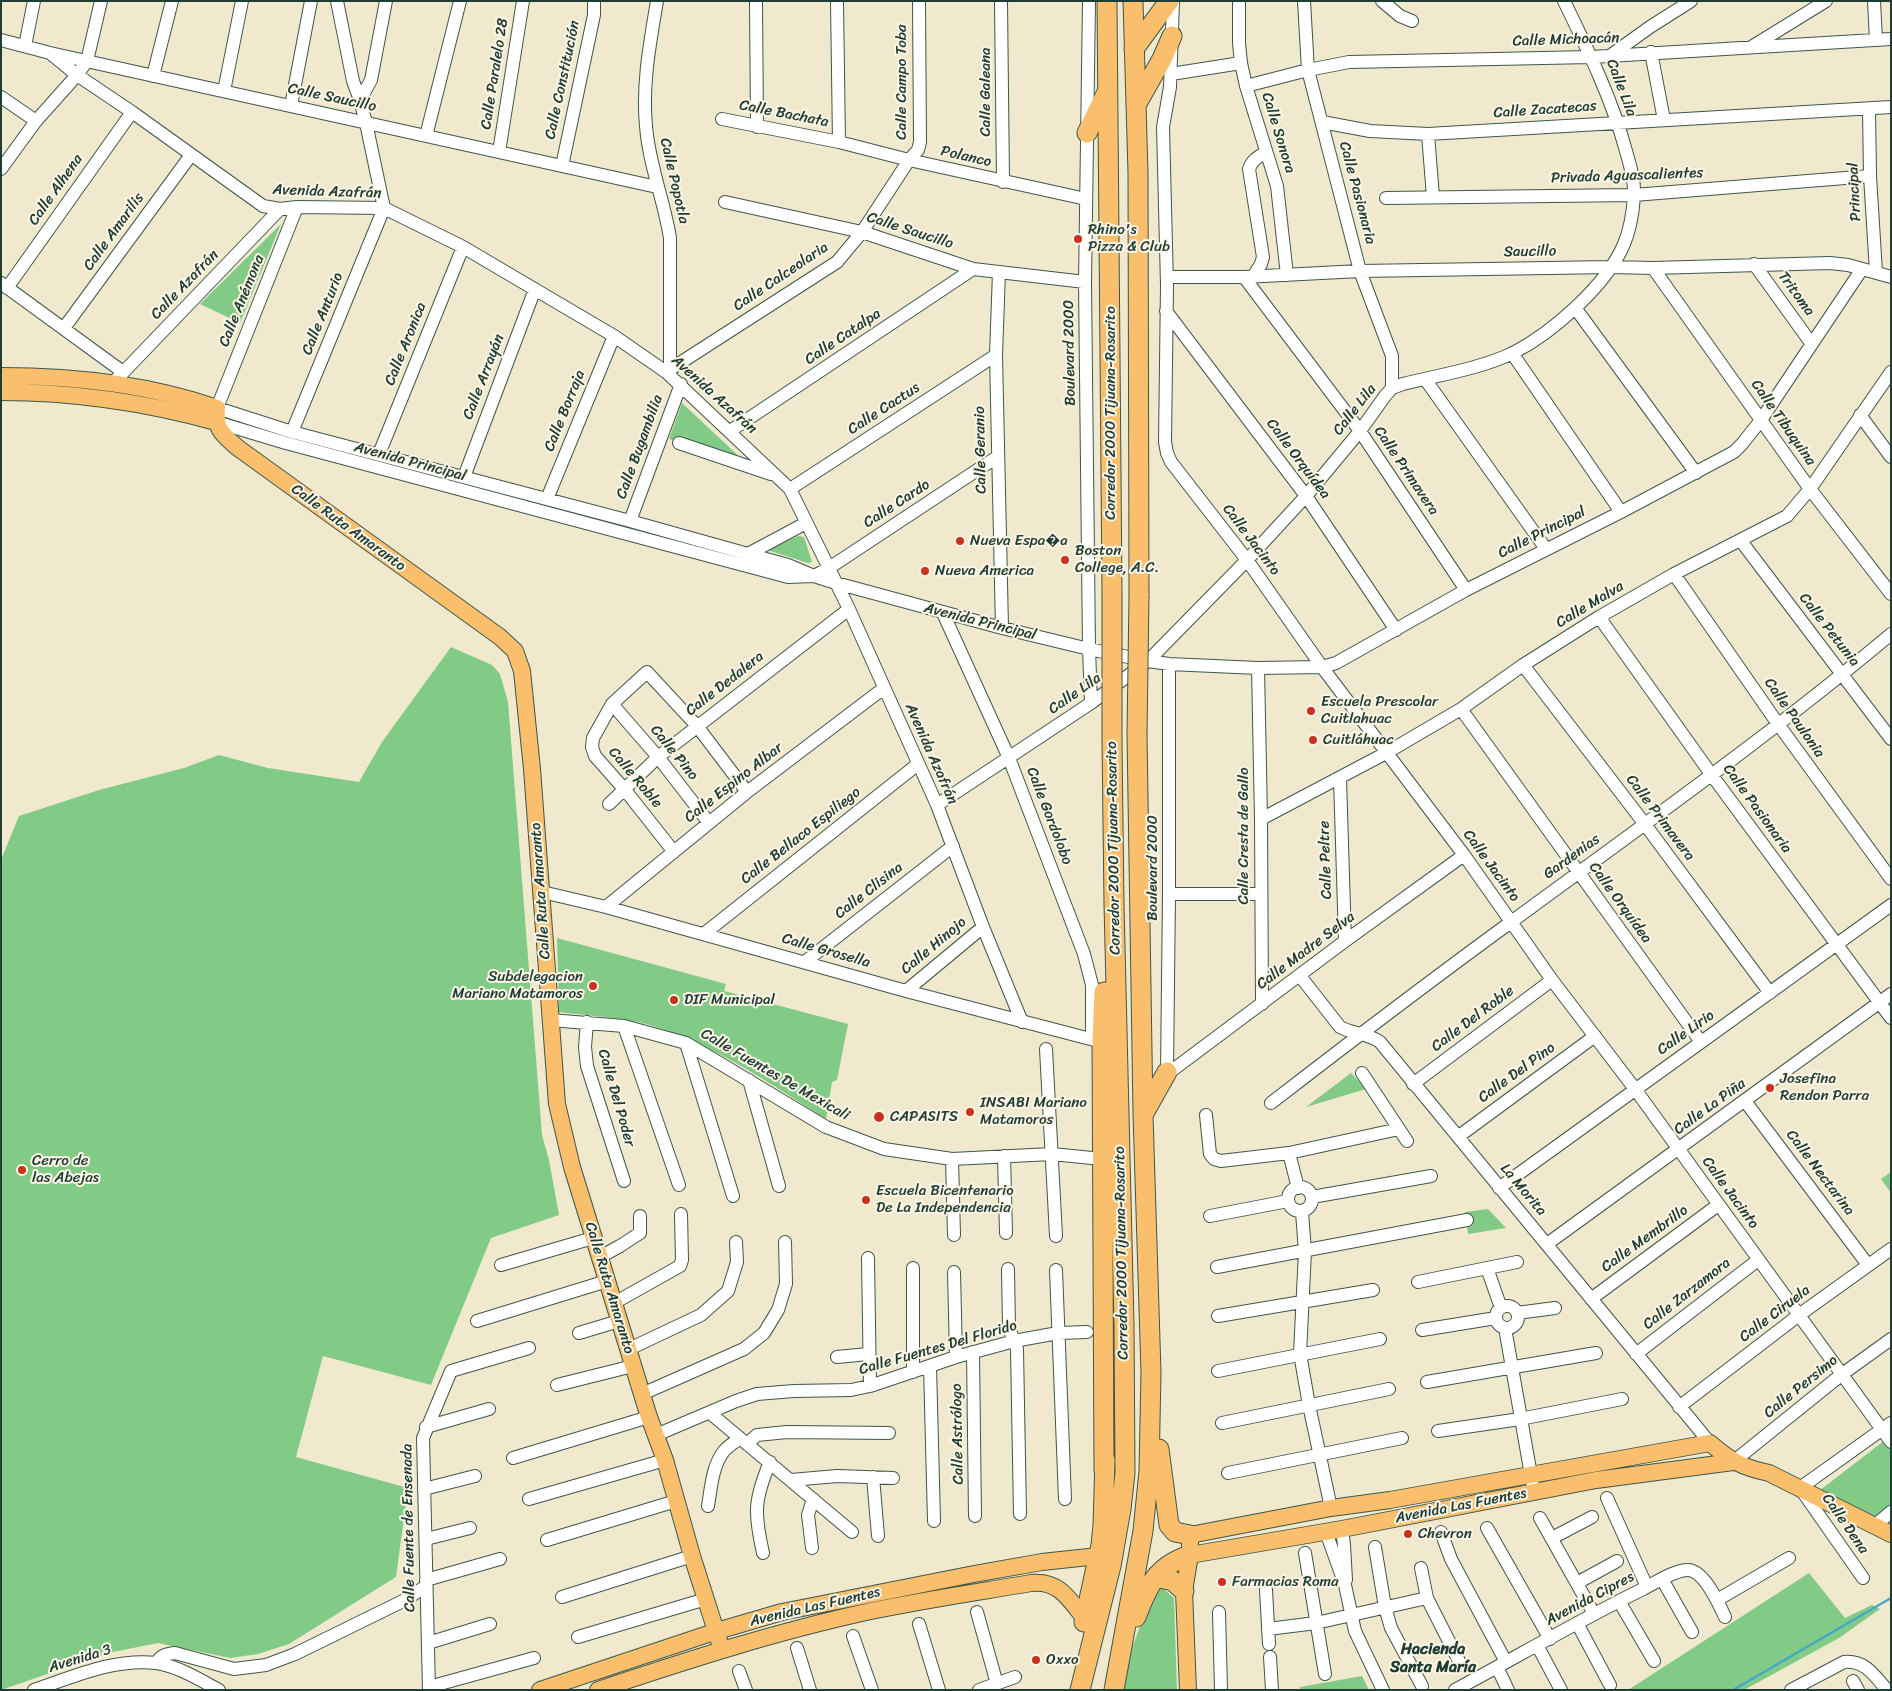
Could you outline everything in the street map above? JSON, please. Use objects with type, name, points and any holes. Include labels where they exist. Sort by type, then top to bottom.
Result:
[{"type":"highway","name":"Corredor 2000 Tijuana-Rosarito","points":[[1080,1690],[1111,1566],[1125,1473],[1124,1324],[1114,904],[1107,1]]},
{"type":"highway","name":"Corredor 2000 Tijuana-Rosarito","points":[[1114,1690],[1144,1531],[1149,1471],[1150,1362],[1143,1114],[1137,734],[1139,596],[1138,173],[1133,1]]},
{"type":"highway","points":[[1134,49],[1171,1]]},
{"type":"highway","points":[[1136,106],[1162,59],[1172,36]]},
{"type":"highway","points":[[1087,133],[1108,90]]},
{"type":"highway","points":[[1109,173],[1115,179],[1124,181],[1132,179],[1138,173]]},
{"type":"highway","points":[[1110,213],[1124,210],[1138,214]]},
{"type":"highway","points":[[1071,1690],[1103,1525],[1102,1159],[1097,1040],[1107,930],[1114,904]]},
{"type":"highway","points":[[1143,1114],[1167,1072]]},
{"type":"highway","points":[[1104,1471],[1124,1324]]},
{"type":"highway","points":[[1150,1362],[1167,1518],[1169,1525],[1175,1532],[1190,1535]]},
{"type":"highway","points":[[1119,1662],[1146,1593],[1156,1576],[1171,1563],[1190,1555]]},
{"type":"highway","points":[[1156,1576],[1172,1581],[1184,1591]]},
{"type":"main road","name":"Avenida Principal","points":[[1,376],[118,378],[186,397],[217,415]]},
{"type":"main road","name":"Avenida Principal","points":[[1,392],[41,392],[217,415]]},
{"type":"main road","name":"Calle Ruta Amaranto","points":[[217,415],[223,435],[238,448],[500,637],[515,651],[522,671],[542,892],[557,1104],[572,1167],[593,1238],[649,1417],[665,1460],[692,1556],[722,1650]]},
{"type":"main road","name":"Avenida Las Fuentes","points":[[1190,1535],[1259,1522],[1332,1523],[1390,1500],[1710,1443]]},
{"type":"main road","points":[[1710,1443],[1733,1462],[1747,1469],[1769,1473],[1891,1534]]},
{"type":"main road","name":"Avenida Las Fuentes","points":[[1190,1555],[1332,1523],[1534,1492],[1596,1480],[1733,1462]]},
{"type":"main road","points":[[1188,1690],[1184,1591],[1190,1555],[1190,1535]]},
{"type":"main road","name":"Avenida Las Fuentes","points":[[540,1690],[717,1631],[782,1612],[877,1592],[1042,1562],[1098,1556]]},
{"type":"main road","name":"Avenida Las Fuentes","points":[[598,1690],[722,1650],[872,1611],[1041,1582],[1055,1586],[1060,1590],[1085,1619]]},
{"type":"street","points":[[25,46],[34,1]]},
{"type":"street","points":[[1,169],[36,121],[77,75],[86,61],[101,1]]},
{"type":"street","points":[[153,76],[172,1]]},
{"type":"street","points":[[224,91],[242,1]]},
{"type":"street","points":[[291,106],[311,1]]},
{"type":"street","points":[[337,1],[353,81],[366,123],[384,208]]},
{"type":"street","points":[[360,100],[371,80],[386,1]]},
{"type":"street","points":[[426,136],[460,1]]},
{"type":"street","name":"Calle Paralelo 28","points":[[499,152],[523,1]]},
{"type":"street","name":"Calle Constitución","points":[[562,166],[594,15],[594,1]]},
{"type":"street","name":"Calle Popotla","points":[[657,1],[646,71],[646,126],[657,187],[667,219],[670,238],[668,370]]},
{"type":"street","points":[[756,1],[757,127]]},
{"type":"street","points":[[837,1],[839,142]]},
{"type":"street","name":"Calle Campo Toba","points":[[909,160],[918,150],[920,142],[918,1]]},
{"type":"street","name":"Calle Galeana","points":[[1001,1],[1003,182]]},
{"type":"street","name":"Boulevard 2000","points":[[1088,1],[1085,282],[1091,704]]},
{"type":"street","name":"Calle Jacinto","points":[[1171,1],[1171,74],[1163,127],[1167,277],[1165,442],[1171,462],[1247,560],[1322,667],[1464,855],[1552,980],[1635,1089],[1841,1375],[1886,1426],[1891,1442]]},
{"type":"street","name":"Calle Sonora","points":[[1239,1],[1241,63],[1280,203],[1288,275]]},
{"type":"street","name":"Calle Pasionaria","points":[[1304,1],[1308,70],[1360,271],[1392,356],[1392,388]]},
{"type":"street","points":[[1382,1],[1400,16],[1412,22]]},
{"type":"street","name":"Calle Lila","points":[[937,805],[1091,704],[1148,661],[1247,560],[1306,496],[1360,431],[1392,388],[1486,363],[1512,353],[1544,334],[1576,309],[1611,267],[1624,244],[1630,224],[1634,195],[1631,170],[1618,122],[1592,57],[1564,1]]},
{"type":"street","points":[[1610,55],[1691,1]]},
{"type":"street","points":[[1751,47],[1826,1]]},
{"type":"street","points":[[1874,1],[1876,40]]},
{"type":"street","name":"Calle Michoacán","points":[[1246,86],[1308,70],[1349,62],[1592,57],[1891,39]]},
{"type":"street","name":"Calle Saucillo","points":[[1,40],[50,53],[657,187]]},
{"type":"street","points":[[1651,52],[1664,120]]},
{"type":"street","name":"Avenida Azafrán","points":[[50,53],[77,75],[263,206],[280,209],[297,207],[384,208],[463,247],[535,288],[668,370],[776,476],[790,490],[829,568],[937,805],[983,927],[1022,1022]]},
{"type":"street","points":[[1171,74],[1241,63]]},
{"type":"street","points":[[1,96],[36,121]]},
{"type":"street","name":"Calle Zacatecas","points":[[1322,122],[1370,131],[1428,134],[1891,107]]},
{"type":"street","name":"Principal","points":[[1869,109],[1870,176],[1876,272]]},
{"type":"street","name":"Calle Alhena","points":[[4,286],[132,112]]},
{"type":"street","name":"Calle Bachata","points":[[722,119],[839,142]]},
{"type":"street","points":[[1428,134],[1433,197]]},
{"type":"street","name":"Polanco","points":[[839,142],[1003,182],[1086,199]]},
{"type":"street","points":[[1249,277],[1261,264],[1263,257],[1248,169],[1256,158],[1266,152]]},
{"type":"street","name":"Calle Amarilis","points":[[64,328],[191,155]]},
{"type":"street","name":"Calle Calceolaria","points":[[668,370],[836,262],[862,232],[909,160]]},
{"type":"street","name":"Privada Aguascalientes","points":[[1386,198],[1634,195],[1870,176]]},
{"type":"street","name":"Calle Saucillo","points":[[725,202],[862,232],[973,269],[1085,282]]},
{"type":"street","name":"Calle Anémona","points":[[217,415],[297,207]]},
{"type":"street","name":"Calle Anturio","points":[[292,432],[384,208]]},
{"type":"street","name":"Calle Azafrán","points":[[118,378],[280,209]]},
{"type":"street","name":"Calle Aronica","points":[[379,454],[463,247]]},
{"type":"street","name":"Saucillo","points":[[1167,277],[1249,277],[1360,271],[1653,268],[1830,263],[1891,276]]},
{"type":"street","name":"Tritoma","points":[[1754,264],[1811,343]]},
{"type":"street","name":"Calle Tibuquina","points":[[1653,268],[1810,489],[1891,594]]},
{"type":"street","name":"Calle Catalpa","points":[[730,431],[973,269]]},
{"type":"street","name":"Calle Principal","points":[[1148,661],[1169,664],[1258,668],[1322,667],[1336,663],[1466,590],[1696,473],[1738,448],[1761,420],[1862,269]]},
{"type":"street","name":"Calle Geranio","points":[[998,272],[996,355],[1002,628]]},
{"type":"street","name":"Calle Primavera","points":[[1249,277],[1360,431],[1466,590]]},
{"type":"street","points":[[4,286],[64,328],[118,378]]},
{"type":"street","name":"Calle Arrayán","points":[[464,477],[535,288]]},
{"type":"street","points":[[1576,309],[1696,473]]},
{"type":"street","name":"Calle Orquídea","points":[[1166,311],[1306,496],[1396,630]]},
{"type":"street","name":"Calle Borraja","points":[[547,499],[614,336]]},
{"type":"street","points":[[1512,353],[1621,512]]},
{"type":"street","name":"Calle Cactus","points":[[790,490],[996,355]]},
{"type":"street","name":"Calle Malva","points":[[1261,819],[1386,753],[1461,709],[1523,665],[1599,617],[1674,574],[1787,516],[1810,489],[1891,372]]},
{"type":"street","points":[[1425,378],[1546,549]]},
{"type":"street","name":"Calle Bugambilia","points":[[630,521],[681,384]]},
{"type":"street","name":"Avenida Principal","points":[[217,415],[379,454],[630,521],[788,565],[836,583],[943,613],[1089,649],[1148,661]]},
{"type":"street","name":"Avenida Principal","points":[[217,415],[296,446],[740,564],[788,576],[814,576]]},
{"type":"street","points":[[1860,416],[1891,457]]},
{"type":"street","points":[[679,443],[776,476]]},
{"type":"street","name":"Calle Cardo","points":[[814,576],[998,458]]},
{"type":"street","points":[[748,554],[806,523]]},
{"type":"street","name":"Calle Petunia","points":[[1740,541],[1891,739]]},
{"type":"street","name":"Calle Paulonia","points":[[1674,574],[1778,724],[1891,879]]},
{"type":"street","name":"Calle Dedalera","points":[[609,804],[658,757],[848,609]]},
{"type":"street","name":"Calle Gordolobo","points":[[943,613],[1010,758],[1089,970],[1097,1040]]},
{"type":"street","name":"Calle Pasionaria","points":[[1599,617],[1835,945],[1891,1018]]},
{"type":"street","name":"Gardenias","points":[[1271,1103],[1778,724],[1891,634]]},
{"type":"street","name":"Boulevard 2000","points":[[1167,1072],[1170,894],[1169,664]]},
{"type":"street","name":"Calle Primavera","points":[[1523,665],[1770,992]]},
{"type":"street","name":"Calle Cresta de Gallo","points":[[1258,668],[1262,1004]]},
{"type":"street","points":[[612,704],[647,672],[697,726],[747,792]]},
{"type":"street","name":"Calle Espino Albar","points":[[606,907],[747,792],[884,688]]},
{"type":"street","name":"Calle Roble","points":[[612,704],[593,738],[592,747],[595,756],[625,790],[674,852]]},
{"type":"street","name":"Calle Pino","points":[[612,704],[658,757],[709,823]]},
{"type":"street","name":"Calle Orquídea","points":[[1461,709],[1701,1042]]},
{"type":"street","name":"Calle Bellaco Espiliego","points":[[705,933],[918,764]]},
{"type":"street","name":"Calle Peltre","points":[[1340,778],[1345,940]]},
{"type":"street","name":"Calle Clisina","points":[[806,962],[953,846]]},
{"type":"street","name":"Calle Madre Selva","points":[[1167,1072],[1170,1072],[1300,976],[1345,940],[1464,855]]},
{"type":"street","name":"Calle Grosella","points":[[542,892],[705,933],[906,991],[1097,1040]]},
{"type":"street","points":[[1170,894],[1260,894]]},
{"type":"street","name":"Calle Lirio","points":[[1499,1188],[1891,904]]},
{"type":"street","name":"Calle Hinojo","points":[[906,991],[983,927]]},
{"type":"street","name":"La Morita","points":[[1300,976],[1340,1027],[1349,1032],[1374,1037],[1380,1042],[1710,1443]]},
{"type":"street","name":"Calle Del Roble","points":[[1413,1084],[1552,980]]},
{"type":"street","name":"Calle La Piña","points":[[1547,1244],[1891,994]]},
{"type":"street","name":"Calle Fuentes De Mexicali","points":[[550,1020],[624,1026],[686,1043],[826,1127],[884,1149],[952,1159],[1052,1154],[1102,1159]]},
{"type":"street","name":"Calle Del Poder","points":[[587,1022],[585,1047],[587,1066],[624,1181]]},
{"type":"street","points":[[624,1026],[679,1185]]},
{"type":"street","name":"Calle Del Pino","points":[[1459,1136],[1595,1036]]},
{"type":"street","points":[[686,1043],[734,1196]]},
{"type":"street","points":[[1046,1050],[1056,1236]]},
{"type":"street","points":[[1362,1073],[1407,1141]]},
{"type":"street","points":[[749,1080],[779,1186]]},
{"type":"street","name":"Calle Nectarina","points":[[1745,1101],[1868,1265]]},
{"type":"street","points":[[1206,1115],[1210,1154],[1214,1159],[1221,1161],[1289,1153],[1399,1129]]},
{"type":"street","points":[[1289,1153],[1298,1188]]},
{"type":"street","points":[[1004,1156],[1006,1233]]},
{"type":"street","points":[[952,1159],[954,1235]]},
{"type":"street","points":[[1312,1197],[1432,1176]]},
{"type":"street","points":[[1298,1188],[1308,1190],[1312,1197],[1312,1205],[1302,1212],[1291,1208],[1288,1201],[1289,1194],[1298,1188]]},
{"type":"street","points":[[1210,1216],[1288,1201]]},
{"type":"street","name":"Calle Membrillo","points":[[1591,1299],[1718,1205]]},
{"type":"street","points":[[1302,1212],[1305,1251],[1300,1354],[1332,1523],[1355,1631],[1362,1650],[1383,1690]]},
{"type":"street","points":[[614,1304],[680,1266],[682,1260],[681,1214]]},
{"type":"street","points":[[600,1257],[640,1233],[640,1216]]},
{"type":"street","points":[[1217,1267],[1467,1220]]},
{"type":"street","points":[[501,1265],[593,1238]]},
{"type":"street","points":[[628,1349],[701,1315],[728,1292],[737,1262],[736,1242]]},
{"type":"street","points":[[642,1394],[744,1349],[764,1333],[778,1310],[786,1284],[785,1242]]},
{"type":"street","name":"Calle Ciruela","points":[[1679,1407],[1799,1315],[1891,1249]]},
{"type":"street","points":[[868,1258],[870,1386]]},
{"type":"street","name":"Calle Zarzamora","points":[[1636,1354],[1758,1260]]},
{"type":"street","points":[[1418,1282],[1517,1262]]},
{"type":"street","points":[[913,1268],[913,1372]]},
{"type":"street","points":[[1488,1268],[1499,1313],[1499,1324],[1505,1328],[1534,1492]]},
{"type":"street","points":[[1008,1269],[1009,1328],[1017,1349],[1020,1514]]},
{"type":"street","points":[[1056,1270],[1065,1498]]},
{"type":"street","points":[[954,1272],[956,1357]]},
{"type":"street","points":[[477,1321],[607,1281]]},
{"type":"street","points":[[1218,1316],[1373,1290]]},
{"type":"street","points":[[1422,1330],[1499,1313],[1512,1308],[1516,1313],[1515,1324],[1505,1328]]},
{"type":"street","points":[[1516,1313],[1555,1308]]},
{"type":"street","points":[[580,1333],[619,1321]]},
{"type":"street","name":"Calle Fuentes Del Florido","points":[[656,1435],[757,1394],[851,1390],[870,1386],[1014,1340],[1058,1333],[1087,1332]]},
{"type":"street","points":[[1218,1371],[1380,1339]]},
{"type":"street","name":"Calle Persimo","points":[[1733,1462],[1841,1375],[1891,1339]]},
{"type":"street","name":"Calle Fuente de Ensenada","points":[[428,1688],[423,1438],[426,1427],[451,1371],[529,1348]]},
{"type":"street","name":"Calle Astrólogo","points":[[973,1352],[975,1516]]},
{"type":"street","points":[[1427,1382],[1596,1353]]},
{"type":"street","points":[[837,1357],[868,1354]]},
{"type":"street","points":[[557,1386],[633,1366]]},
{"type":"street","points":[[930,1366],[934,1521]]},
{"type":"street","points":[[1222,1423],[1389,1389]]},
{"type":"street","points":[[1438,1431],[1622,1399]]},
{"type":"street","points":[[426,1427],[489,1409]]},
{"type":"street","points":[[710,1413],[852,1532]]},
{"type":"street","points":[[513,1458],[649,1417]]},
{"type":"street","points":[[1800,1488],[1886,1426]]},
{"type":"street","points":[[708,1506],[714,1472],[724,1451],[757,1435],[787,1432],[889,1433]]},
{"type":"street","points":[[1228,1473],[1402,1438]]},
{"type":"street","points":[[529,1499],[665,1460]]},
{"type":"street","points":[[763,1553],[756,1514],[762,1482],[770,1462]]},
{"type":"street","points":[[424,1489],[475,1476]]},
{"type":"street","points":[[791,1480],[837,1476],[893,1478]]},
{"type":"street","points":[[873,1477],[878,1536]]},
{"type":"street","name":"Calle Dena","points":[[1800,1488],[1863,1578]]},
{"type":"street","points":[[1608,1498],[1647,1587]]},
{"type":"street","points":[[812,1548],[808,1516],[814,1499]]},
{"type":"street","points":[[547,1540],[676,1501]]},
{"type":"street","points":[[1874,1526],[1891,1512]]},
{"type":"street","points":[[1552,1538],[1592,1517]]},
{"type":"street","points":[[1540,1518],[1594,1614]]},
{"type":"street","points":[[426,1539],[470,1528]]},
{"type":"street","points":[[1487,1528],[1550,1638]]},
{"type":"street","points":[[1441,1532],[1451,1559],[1502,1664],[1508,1690]]},
{"type":"street","points":[[1375,1547],[1385,1607],[1391,1628],[1422,1686]]},
{"type":"street","points":[[1305,1553],[1326,1674]]},
{"type":"street","points":[[562,1597],[692,1556]]},
{"type":"street","points":[[1717,1600],[1790,1558]]},
{"type":"street","points":[[156,1663],[166,1654],[175,1653],[234,1669],[266,1665],[295,1654],[404,1600],[426,1583],[500,1559]]},
{"type":"street","points":[[1577,1583],[1617,1561]]},
{"type":"street","points":[[1421,1568],[1427,1598],[1461,1665]]},
{"type":"street","name":"Avenida Cipres","points":[[1455,1690],[1594,1614],[1662,1579],[1683,1571],[1695,1572],[1701,1576],[1717,1600],[1725,1617]]},
{"type":"street","points":[[1662,1579],[1692,1632]]},
{"type":"street","points":[[1266,1590],[1269,1644]]},
{"type":"street","points":[[1268,1630],[1316,1623],[1427,1598]]},
{"type":"street","points":[[578,1637],[706,1599]]},
{"type":"street","points":[[1619,1601],[1654,1661]]},
{"type":"street","points":[[977,1612],[997,1684]]},
{"type":"street","points":[[1219,1612],[1221,1690]]},
{"type":"street","points":[[1577,1623],[1610,1685]]},
{"type":"street","points":[[428,1643],[490,1624]]},
{"type":"street","points":[[918,1624],[939,1690]]},
{"type":"street","points":[[853,1636],[872,1690]]},
{"type":"street","points":[[1537,1645],[1561,1690]]},
{"type":"street","points":[[797,1648],[810,1690]]},
{"type":"street","points":[[1270,1657],[1272,1690]]},
{"type":"street","points":[[428,1688],[534,1658]]},
{"type":"street","points":[[1798,1688],[1844,1662],[1853,1661],[1866,1666],[1887,1690]]},
{"type":"street","name":"Avenida 3","points":[[34,1690],[114,1664],[156,1663],[193,1676],[219,1690]]},
{"type":"street","points":[[739,1671],[746,1690]]},
{"type":"street","points":[[979,1690],[1015,1677]]},
{"type":"green space","points":[[281,224],[240,323],[200,304]]},
{"type":"green space","points":[[682,403],[746,463],[669,439]]},
{"type":"green space","points":[[798,536],[804,537],[812,562],[808,563],[767,550]]},
{"type":"green space","points":[[451,647],[492,665],[500,674],[508,702],[542,1135],[549,1160],[559,1215],[491,1238],[431,1385],[323,1356],[296,1457],[408,1488],[396,1577],[289,1644],[258,1654],[230,1658],[158,1643],[108,1653],[1,1690],[1,860],[19,816],[99,790],[184,768],[219,755],[268,768],[359,782],[382,742]]},
{"type":"green space","points":[[557,938],[726,984],[724,991],[848,1024],[837,1080],[832,1082],[826,1119],[741,1066],[674,1033],[628,1020],[559,1012]]},
{"type":"green space","points":[[1351,1073],[1366,1089],[1306,1107]]},
{"type":"green space","points":[[1891,1172],[1891,1193],[1881,1179]]},
{"type":"green space","points":[[1488,1209],[1506,1228],[1468,1234],[1465,1212]]},
{"type":"green space","points":[[1885,1440],[1891,1449],[1891,1507],[1875,1520],[1819,1491]]},
{"type":"green space","points":[[1809,1573],[1845,1618],[1872,1605],[1880,1609],[1839,1638],[1744,1690],[1628,1690]]},
{"type":"green space","points":[[1160,1586],[1174,1598],[1177,1690],[1121,1690],[1128,1659],[1153,1591]]},
{"type":"green space","points":[[1362,1676],[1369,1690],[1300,1690],[1300,1687]]},
{"type":"waterway","points":[[1733,1690],[1891,1598]]},
{"type":"place","name":"Rhino's Pizza & Club","points":[[1078,239]]},
{"type":"place","name":"Nueva Espa�a","points":[[960,541]]},
{"type":"place","name":"Boston College, A.C.","points":[[1065,560]]},
{"type":"place","name":"Nueva America","points":[[925,571]]},
{"type":"place","name":"Escuela Prescolar Cuitlahuac","points":[[1311,711]]},
{"type":"place","name":"Cuitláhuac","points":[[1313,740]]},
{"type":"place","name":"Subdelegacion Mariano Matamoros","points":[[593,986]]},
{"type":"place","name":"DIF Municipal","points":[[674,1000]]},
{"type":"place","name":"Josefina Rendon Parra","points":[[1770,1088]]},
{"type":"place","name":"INSABI Mariano Matamoros","points":[[970,1112]]},
{"type":"place","name":"CAPASITS","points":[[879,1117]]},
{"type":"place","name":"Cerro de las Abejas","points":[[22,1170]]},
{"type":"place","name":"Escuela Bicentenario De La Independencia","points":[[866,1200]]},
{"type":"place","name":"Chevron","points":[[1408,1534]]},
{"type":"place","name":"Farmacias Roma","points":[[1222,1582]]},
{"type":"place","name":"Oxxo","points":[[1036,1660]]},
{"type":"district","name":"Hacienda Santa María","points":[[1433,1659]]}]
